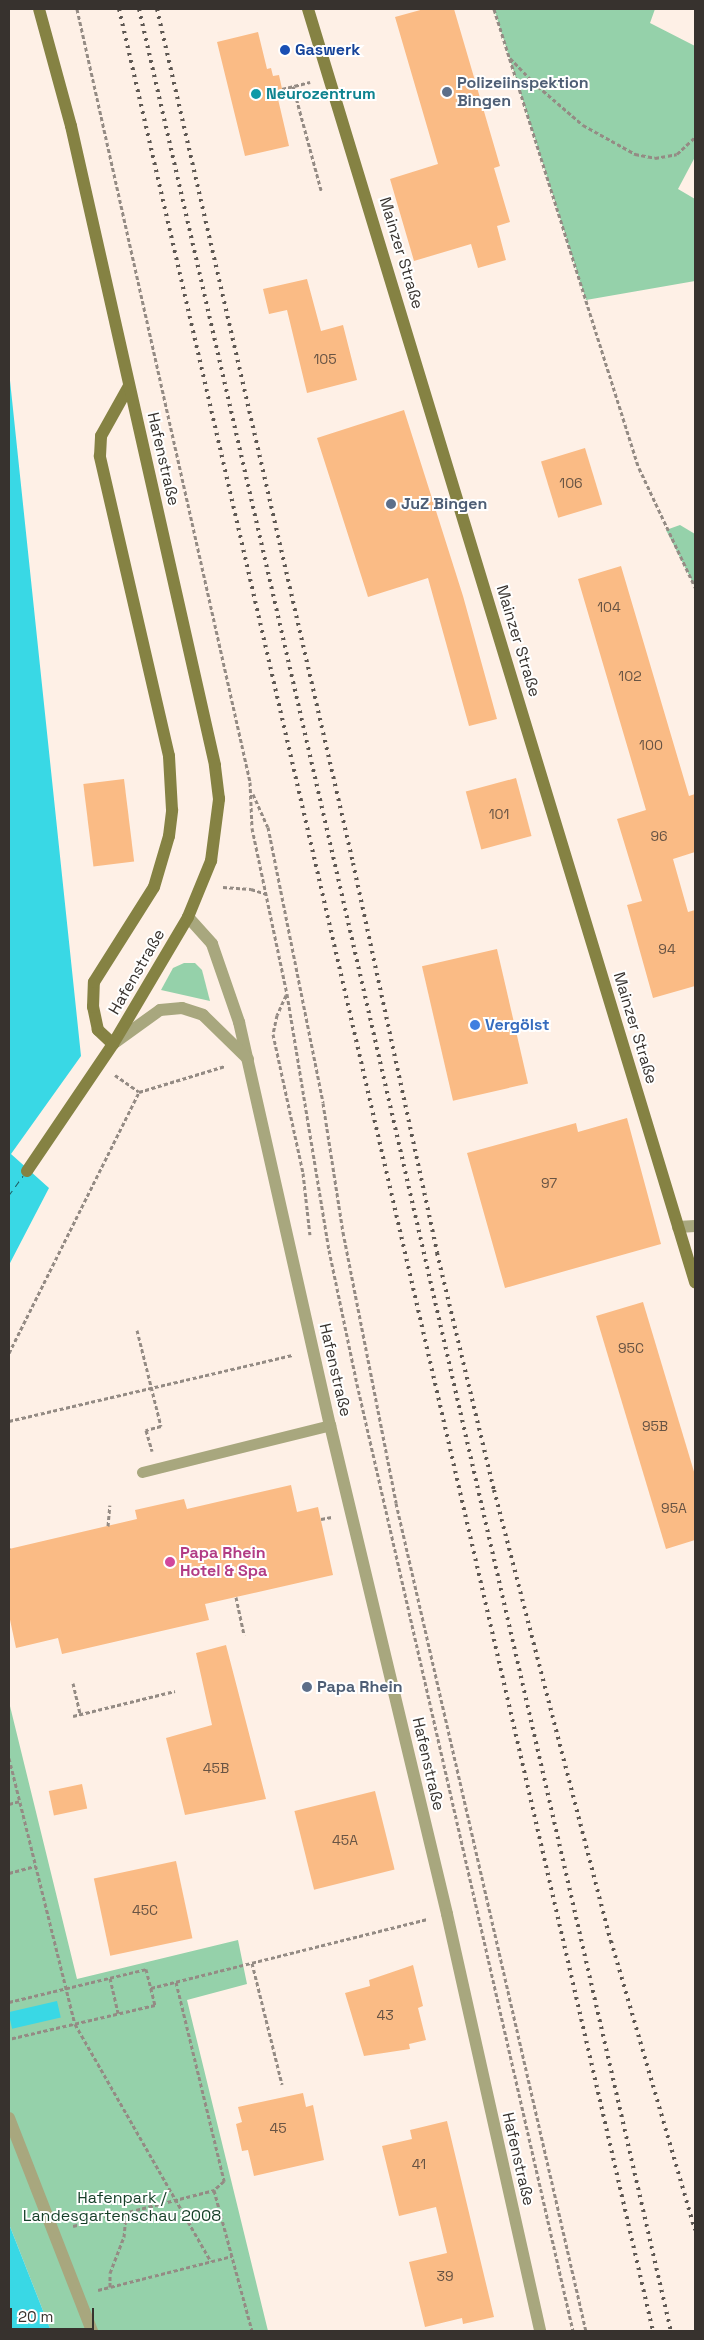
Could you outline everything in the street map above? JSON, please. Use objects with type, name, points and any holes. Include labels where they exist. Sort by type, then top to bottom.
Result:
[{"type":"street","name":"Hafenstraße","points":[[27,1171],[113,1044],[188,917],[211,862],[217,832],[219,799],[215,765],[71,126],[39,9]]},
{"type":"street","name":"Mainzer Straße","points":[[308,9],[695,1282]]},
{"type":"street","points":[[113,1044],[98,1030],[93,1007],[94,982],[154,887],[168,836],[172,810],[168,756],[100,456],[101,436],[130,386]]},
{"type":"street","name":"Hafenstraße","points":[[188,917],[212,944],[240,1022],[330,1425],[447,1914],[540,2331]]},
{"type":"street","name":"Hafenstraße","points":[[113,1044],[160,1010],[182,1008],[203,1015],[248,1059]]},
{"type":"street","points":[[678,1227],[695,1226]]},
{"type":"street","points":[[9,2118],[92,2331]]},
{"type":"lane","points":[[142,1472],[330,1425]]},
{"type":"path","points":[[77,9],[252,792],[268,827],[323,1104],[343,1232],[396,1503],[586,2331]]},
{"type":"path","points":[[494,9],[639,468],[695,587]]},
{"type":"path","points":[[508,55],[533,82],[584,125],[636,154],[655,158],[677,154],[695,137]]},
{"type":"path","points":[[282,89],[330,77]]},
{"type":"path","points":[[293,86],[321,190]]},
{"type":"path","points":[[252,792],[252,828],[287,994],[333,1269],[573,2331]]},
{"type":"path","points":[[200,890],[237,887],[266,894]]},
{"type":"path","points":[[287,994],[277,1015],[273,1034],[291,1111],[312,1245]]},
{"type":"path","points":[[9,1353],[139,1092],[248,1059]]},
{"type":"path","points":[[100,1064],[139,1092]]},
{"type":"path","points":[[137,1330],[161,1426],[146,1430],[156,1469]]},
{"type":"path","points":[[9,1421],[314,1350]]},
{"type":"path","points":[[108,1526],[110,1505]]},
{"type":"path","points":[[320,1519],[334,1516]]},
{"type":"path","points":[[236,1597],[244,1635]]},
{"type":"path","points":[[73,1683],[80,1714]]},
{"type":"path","points":[[73,1716],[175,1691]]},
{"type":"path","points":[[9,1758],[75,2024],[211,2261]]},
{"type":"path","points":[[9,1804],[20,1801]]},
{"type":"path","points":[[9,1873],[36,1866]]},
{"type":"path","points":[[151,1988],[477,1906]]},
{"type":"path","points":[[252,1963],[282,2084]]},
{"type":"path","points":[[9,2002],[146,1969],[155,2005],[9,2039]]},
{"type":"path","points":[[110,1978],[118,2013]]},
{"type":"path","points":[[53,2231],[214,2190],[224,2181],[176,1982]]},
{"type":"path","points":[[214,2190],[252,2331]]},
{"type":"path","points":[[110,2287],[110,2273],[124,2237],[126,2213]]},
{"type":"path","points":[[78,2295],[232,2256]]},
{"type":"green space","points":[[494,9],[655,9],[650,23],[695,46],[695,157],[678,189],[695,199],[695,281],[586,300]]},
{"type":"green space","points":[[680,525],[695,534],[695,587],[666,530]]},
{"type":"green space","points":[[184,963],[195,963],[202,970],[210,1001],[161,990],[173,968]]},
{"type":"green space","name":"Hafenpark / Landesgartenschau 2008","points":[[9,1702],[77,1979],[238,1940],[247,1984],[187,2000],[268,2331],[51,2331],[9,2224]]},
{"type":"water","points":[[9,371],[81,1056],[11,1154],[49,1188],[9,1265]]},
{"type":"water","points":[[57,2001],[61,2018],[12,2029],[9,2012]]},
{"type":"water","points":[[9,2224],[51,2331],[9,2331]]},
{"type":"building","name":"Polizeiinspektion Bingen","points":[[424,9],[454,9],[500,166],[494,168],[510,222],[497,226],[506,260],[478,268],[471,244],[414,261],[390,179],[438,164],[395,17]]},
{"type":"building","name":"Neurozentrum","points":[[258,32],[267,69],[271,68],[273,76],[279,75],[284,98],[278,99],[289,146],[245,156],[217,42]]},
{"type":"building","points":[[307,279],[321,331],[343,325],[357,380],[307,393],[287,310],[269,314],[263,289]]},
{"type":"building","points":[[404,410],[463,596],[497,719],[469,726],[428,578],[368,597],[317,438]]},
{"type":"building","points":[[585,448],[602,504],[558,518],[541,461]]},
{"type":"building","points":[[621,566],[689,796],[695,794],[695,852],[673,859],[688,912],[695,910],[695,986],[653,998],[627,905],[642,901],[617,819],[646,810],[578,579]]},
{"type":"building","points":[[516,778],[532,836],[481,849],[466,791]]},
{"type":"building","points":[[124,779],[134,861],[93,866],[83,784]]},
{"type":"building","name":"Vergölst","points":[[497,949],[528,1083],[453,1101],[422,966]]},
{"type":"building","points":[[627,1118],[661,1244],[505,1288],[467,1153],[576,1123],[578,1132]]},
{"type":"building","points":[[643,1302],[695,1475],[695,1540],[666,1549],[596,1316]]},
{"type":"building","name":"Papa Rhein Hotel & Spa","points":[[291,1485],[297,1512],[318,1507],[333,1575],[205,1604],[209,1620],[62,1654],[58,1638],[16,1648],[9,1615],[9,1549],[137,1519],[135,1510],[184,1499],[187,1509]]},
{"type":"building","points":[[226,1645],[266,1799],[185,1815],[166,1738],[212,1725],[196,1653]]},
{"type":"building","points":[[82,1784],[87,1808],[54,1816],[49,1791]]},
{"type":"building","points":[[375,1791],[395,1870],[314,1890],[294,1811]]},
{"type":"building","points":[[176,1861],[192,1938],[110,1956],[94,1878]]},
{"type":"building","points":[[413,1965],[423,2006],[418,2008],[426,2040],[409,2044],[410,2049],[364,2056],[345,1993],[370,1986],[369,1980]]},
{"type":"building","points":[[303,2093],[306,2107],[313,2105],[324,2160],[254,2176],[248,2150],[242,2151],[236,2124],[242,2122],[238,2107]]},
{"type":"building","points":[[447,2121],[494,2317],[463,2324],[462,2318],[425,2327],[409,2262],[447,2253],[436,2207],[399,2216],[382,2146],[412,2139],[410,2130]]},
{"type":"ferry route","points":[[9,1195],[23,1176]]},
{"type":"railway","points":[[119,9],[653,2331]]},
{"type":"railway","points":[[139,9],[671,2331]]},
{"type":"railway","points":[[157,9],[353,863],[437,1253],[494,1490],[611,1941],[695,2230]]},
{"type":"place","name":"Gaswerk","points":[[285,50]]},
{"type":"place","name":"Polizeiinspektion Bingen","points":[[447,92]]},
{"type":"place","name":"Neurozentrum","points":[[256,94]]},
{"type":"place","name":"JuZ Bingen","points":[[391,504]]},
{"type":"place","name":"Vergölst","points":[[475,1025]]},
{"type":"place","name":"Papa Rhein Hotel & Spa","points":[[170,1562]]},
{"type":"place","name":"Papa Rhein","points":[[307,1687]]}]
